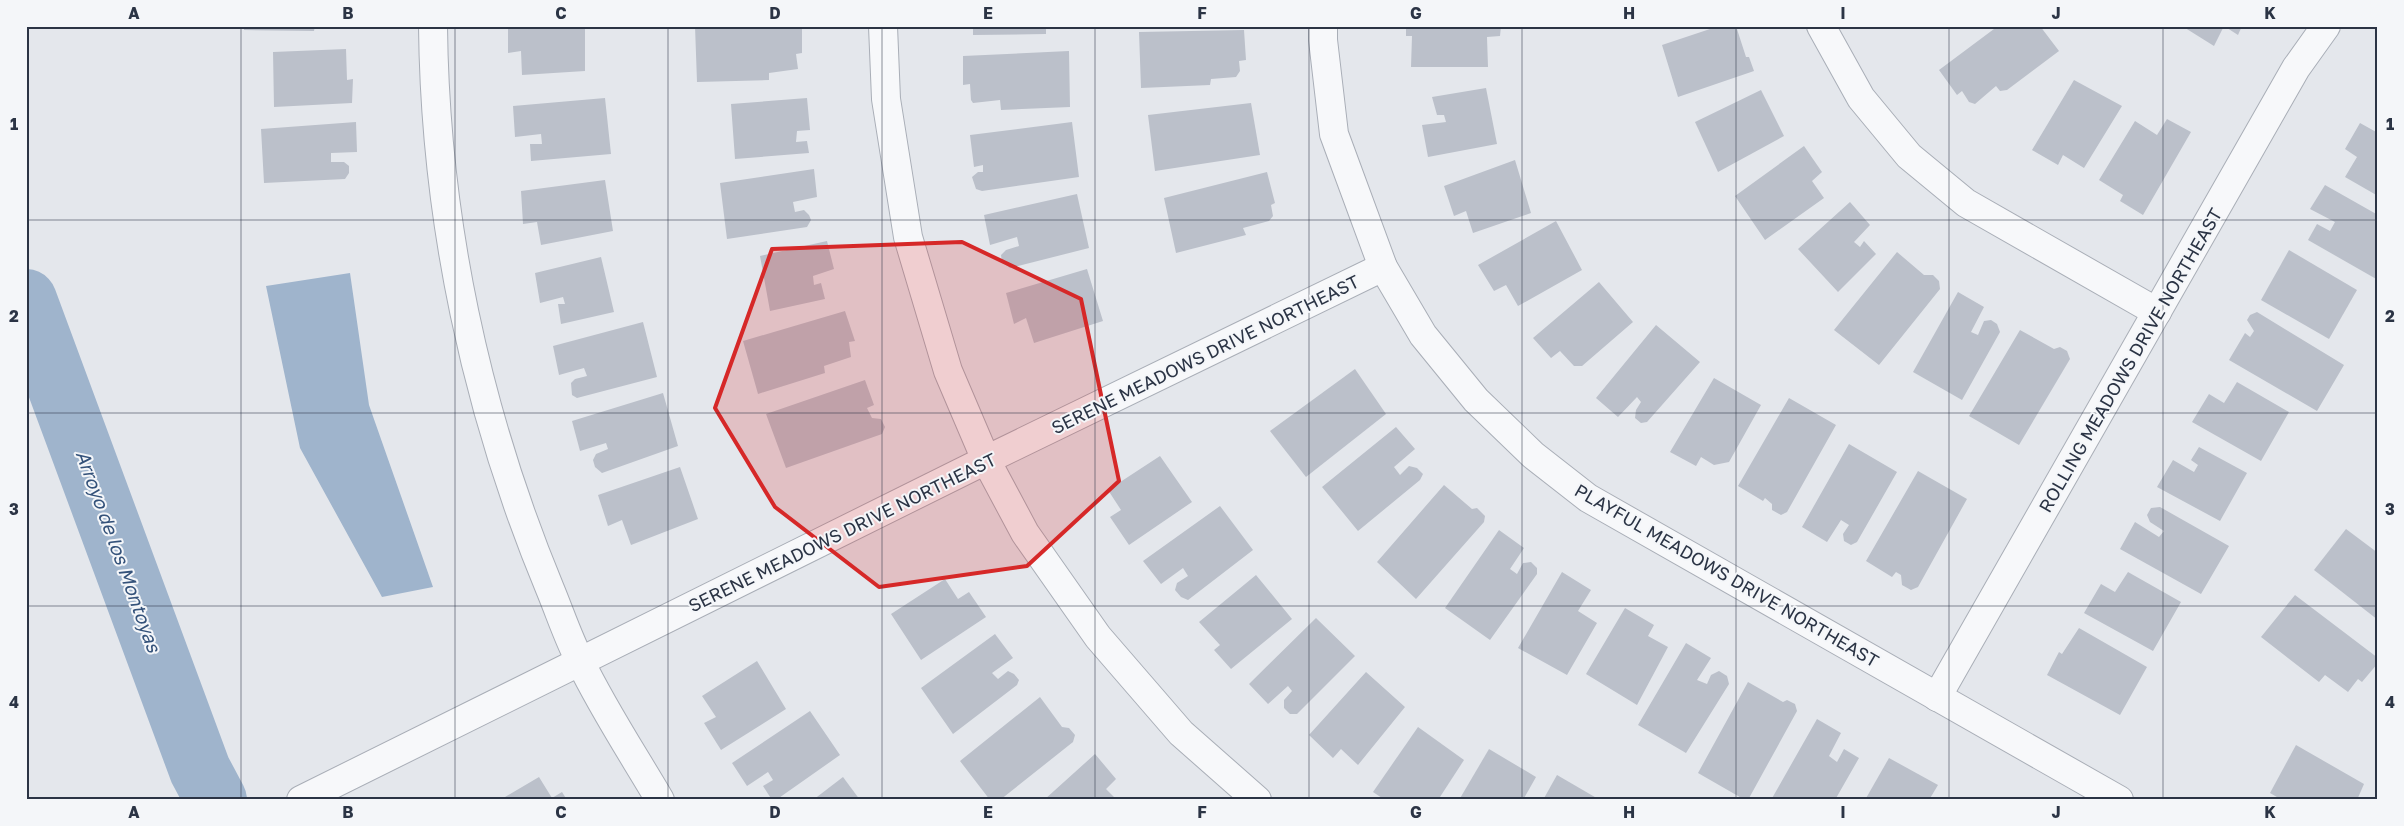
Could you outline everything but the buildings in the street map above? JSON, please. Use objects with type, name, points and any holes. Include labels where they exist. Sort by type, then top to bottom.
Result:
[{"type":"street","points":[[434,26],[434,84],[450,235],[482,392],[524,528],[580,661],[660,800]]},
{"type":"street","points":[[883,26],[886,99],[908,237],[948,371],[986,460],[1025,533],[1098,637],[1181,733],[1257,800]]},
{"type":"street","name":"PLAYFUL MEADOWS DRIVE NORTHEAST","points":[[1323,26],[1334,134],[1384,267],[1423,335],[1476,400],[1533,455],[1588,498],[2118,800]]},
{"type":"street","points":[[1820,26],[1860,98],[1909,156],[1966,203],[2157,312]]},
{"type":"street","name":"ROLLING MEADOWS DRIVE NORTHEAST","points":[[1937,697],[2296,68],[2326,26]]},
{"type":"street","name":"SERENE MEADOWS DRIVE NORTHEAST","points":[[301,800],[986,460],[1384,267]]},
{"type":"highlighted area","points":[[962,242],[1081,299],[1119,481],[1027,566],[879,587],[775,507],[715,408],[772,249]]},
{"type":"water","points":[[350,273],[369,405],[433,587],[382,597],[300,448],[266,286]]},
{"type":"waterway","name":"Arroyo de los Montoyas","points":[[26,300],[200,770],[216,800]]}]
